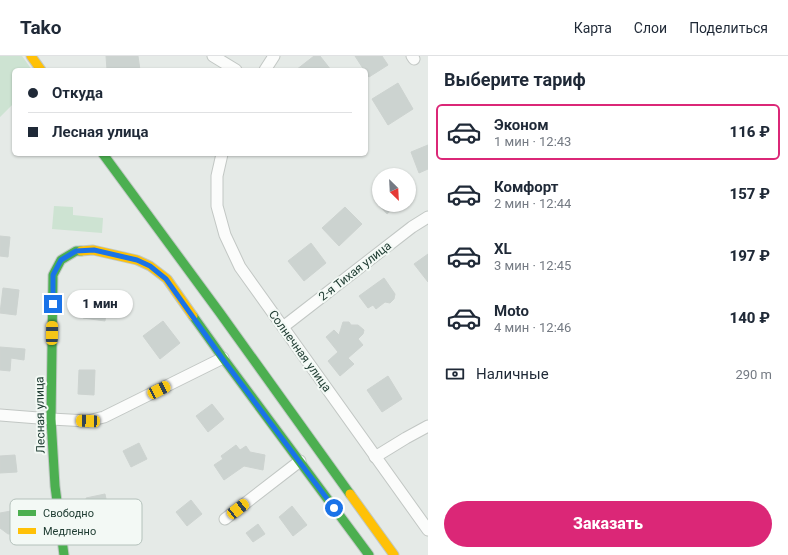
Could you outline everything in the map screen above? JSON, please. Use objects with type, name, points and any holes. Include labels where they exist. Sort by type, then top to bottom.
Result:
[{"type":"street","points":[[31,56],[40,68]]},
{"type":"street","points":[[212,56],[233,68]]},
{"type":"street","points":[[266,68],[274,56]]},
{"type":"street","points":[[104,156],[220,313],[394,555]]},
{"type":"street","name":"Солнечная улица","points":[[222,156],[217,176],[217,206],[225,235],[240,267],[428,530]]},
{"type":"street","name":"2-я Тихая улица","points":[[283,327],[412,227],[428,217]]},
{"type":"street","name":"Лесная улица","points":[[57,499],[51,419],[53,275],[61,260],[76,251],[94,250],[137,260],[150,266],[166,279],[222,358]]},
{"type":"street","points":[[0,415],[88,421],[104,417],[222,358],[369,555]]},
{"type":"street","points":[[375,457],[428,426]]},
{"type":"street","points":[[225,519],[300,461]]},
{"type":"street","name":"Лесная улица","points":[[63,545],[64,555]]},
{"type":"green space","points":[[0,56],[22,56],[31,68],[12,68],[12,105],[0,117]]},
{"type":"green space","points":[[54,206],[73,207],[73,215],[103,218],[102,233],[52,229]]},
{"type":"building","points":[[106,56],[138,56],[140,68],[107,68]]},
{"type":"building","points":[[314,56],[320,56],[329,68],[299,68]]},
{"type":"building","points":[[355,56],[382,56],[388,65],[369,77],[368,68],[363,68]]},
{"type":"building","points":[[398,83],[413,109],[388,125],[372,99]]},
{"type":"building","points":[[428,145],[428,169],[419,173],[411,152]]},
{"type":"building","points":[[345,207],[362,224],[339,246],[322,228]]},
{"type":"building","points":[[0,236],[10,237],[8,257],[0,256]]},
{"type":"building","points":[[311,243],[326,263],[304,281],[288,261]]},
{"type":"building","points":[[428,254],[428,282],[414,264]]},
{"type":"building","points":[[384,278],[395,294],[394,299],[390,303],[385,302],[376,309],[373,305],[368,308],[359,296]]},
{"type":"building","points":[[3,288],[19,290],[16,315],[0,313]]},
{"type":"building","points":[[86,294],[108,296],[105,321],[83,318]]},
{"type":"building","points":[[163,321],[180,343],[160,359],[143,336]]},
{"type":"building","points":[[343,322],[349,322],[351,325],[358,325],[364,330],[363,334],[358,339],[363,345],[348,358],[354,364],[340,376],[328,361],[338,352],[326,337],[334,330],[339,335]]},
{"type":"building","points":[[0,347],[25,349],[24,360],[11,358],[10,371],[0,370]]},
{"type":"building","points":[[79,370],[95,370],[94,395],[78,394]]},
{"type":"building","points":[[388,376],[402,399],[382,412],[367,390]]},
{"type":"building","points":[[212,404],[224,419],[208,432],[196,416]]},
{"type":"building","points":[[139,443],[147,459],[131,467],[123,451]]},
{"type":"building","points":[[236,445],[240,450],[246,446],[250,452],[265,455],[263,470],[244,466],[224,480],[214,465],[223,459],[221,456]]},
{"type":"building","points":[[15,455],[17,472],[0,473],[0,456]]},
{"type":"building","points":[[105,494],[106,499],[86,499]]},
{"type":"building","points":[[191,500],[202,514],[187,526],[176,512]]},
{"type":"building","points":[[292,506],[307,525],[293,536],[279,517]]},
{"type":"building","points":[[10,511],[10,534],[0,528],[0,513]]},
{"type":"building","points":[[258,524],[265,534],[253,542],[246,533]]},
{"type":"traffic: fast","points":[[104,156],[350,494]]},
{"type":"traffic: fast","points":[[57,499],[51,419],[53,275],[61,260],[76,251],[81,251]]},
{"type":"traffic: fast","points":[[193,316],[369,555]]},
{"type":"traffic: fast","points":[[63,545],[64,555]]},
{"type":"traffic: slow","points":[[31,56],[40,68]]},
{"type":"traffic: slow","points":[[81,251],[93,250],[137,260],[150,266],[167,279],[193,316]]},
{"type":"traffic: slow","points":[[350,494],[394,555]]},
{"type":"route","points":[[53,304],[53,275],[61,260],[76,251],[94,250],[137,260],[150,266],[166,279],[222,358],[334,508]]}]
